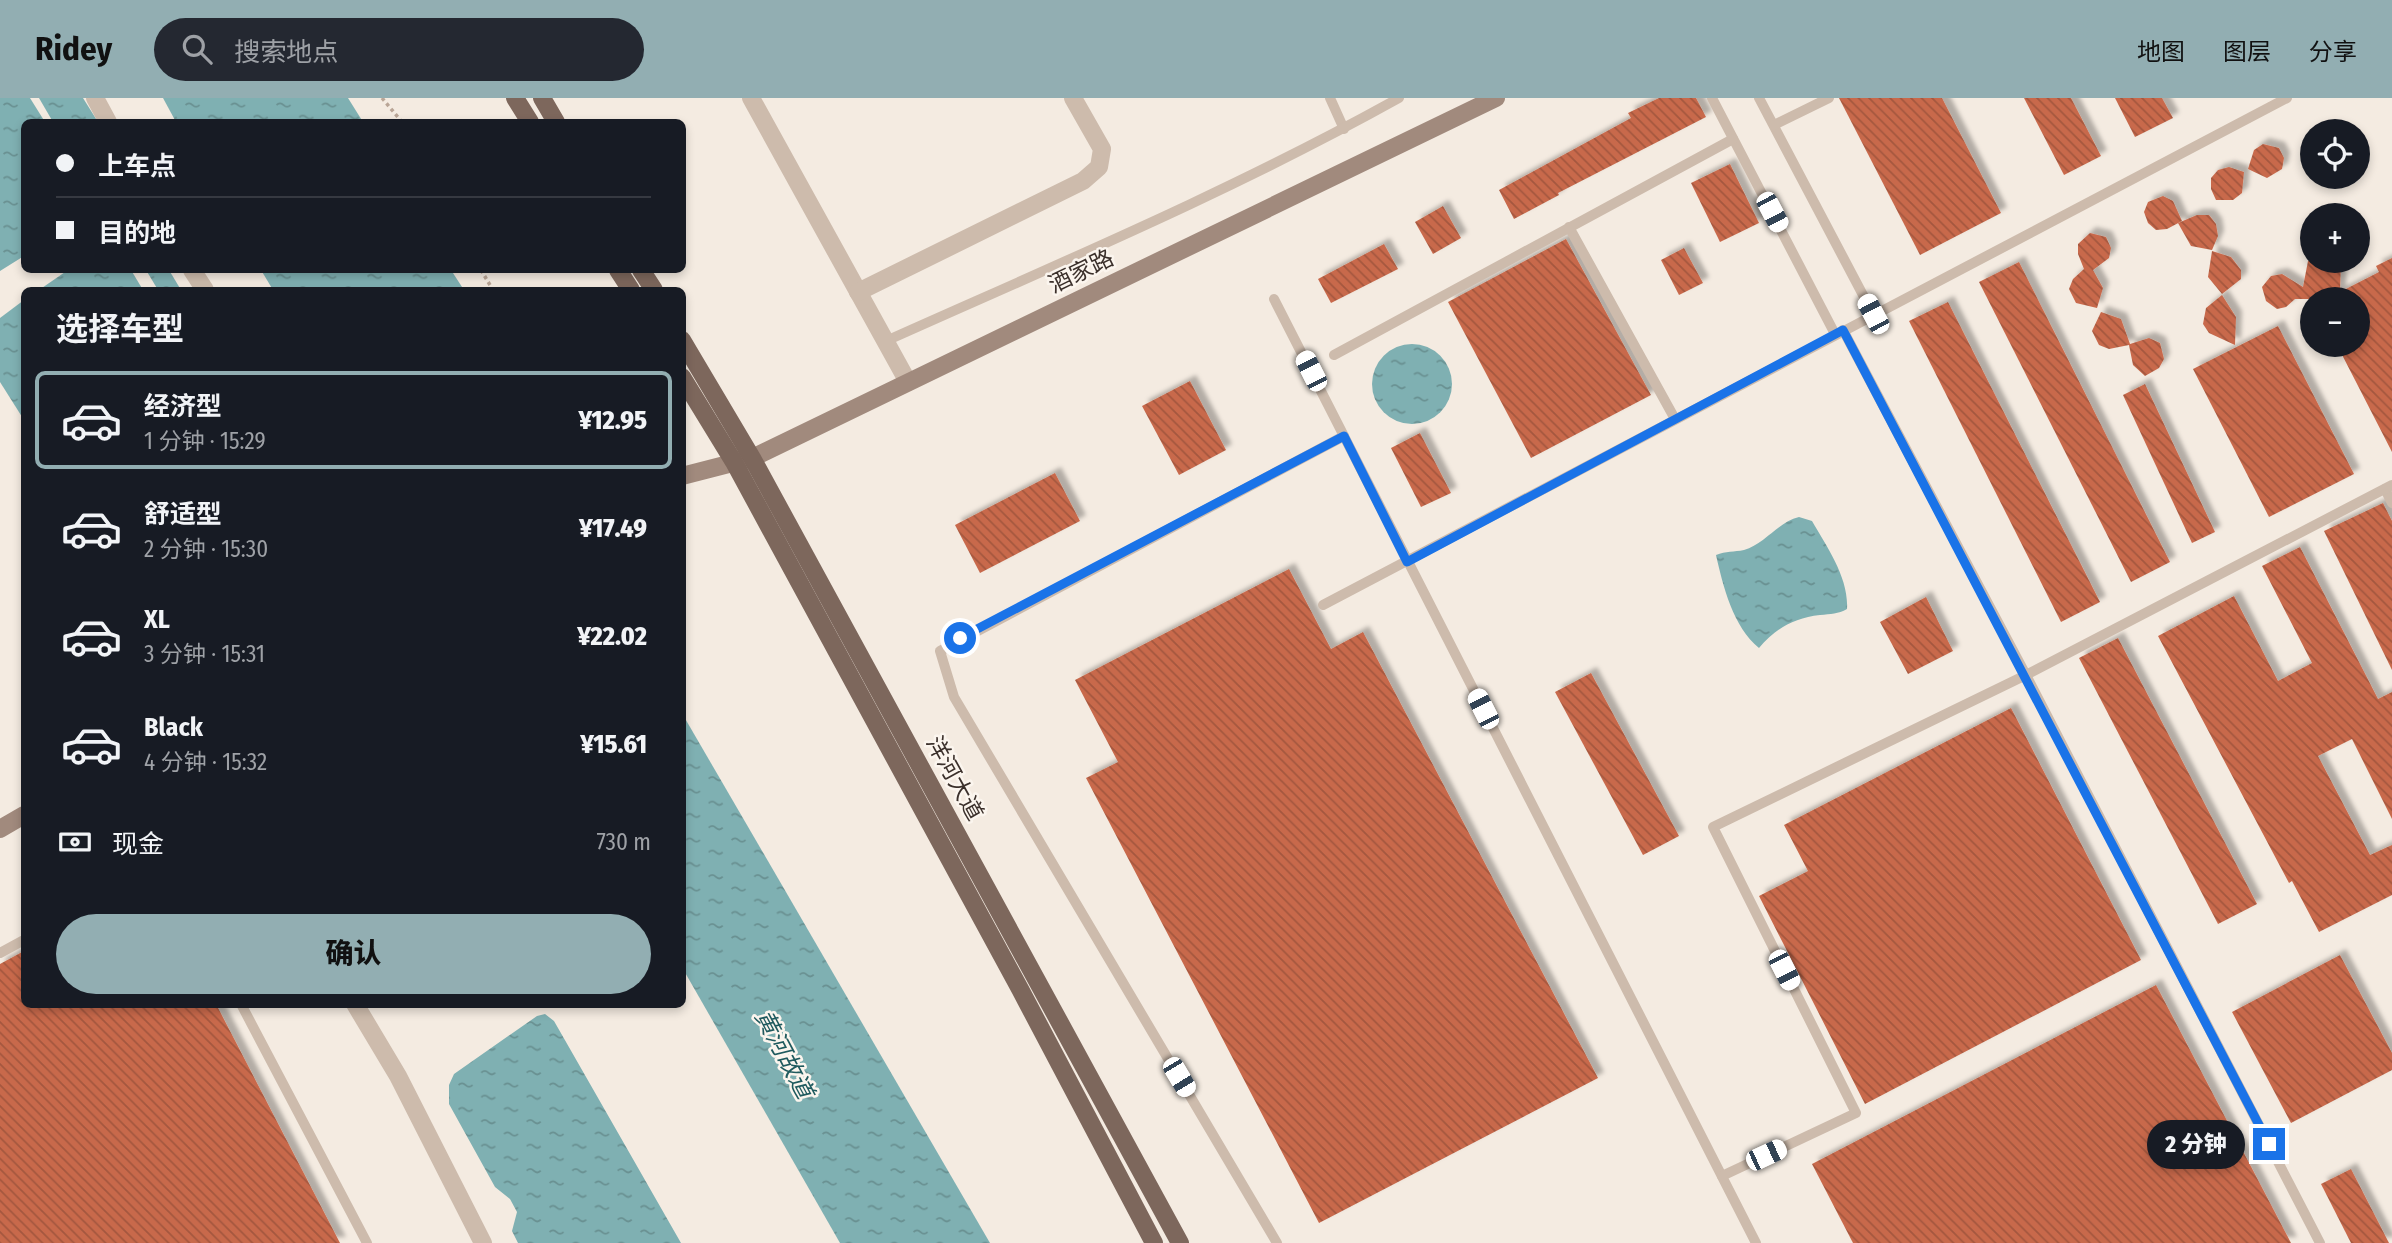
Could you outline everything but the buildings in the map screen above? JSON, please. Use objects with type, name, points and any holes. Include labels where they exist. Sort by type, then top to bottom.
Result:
[{"type":"main road","points":[[515,98],[528,119]]},
{"type":"main road","points":[[542,98],[554,119]]},
{"type":"main road","name":"洋河大道","points":[[686,347],[752,458],[1180,1243]]},
{"type":"main road","name":"洋河大道","points":[[686,384],[734,462],[1020,989],[1154,1243]]},
{"type":"street","points":[[95,98],[106,119]]},
{"type":"street","points":[[751,98],[908,382]]},
{"type":"street","points":[[858,292],[1071,187],[1099,167],[1102,149],[1073,98]]},
{"type":"street","name":"酒家路","points":[[686,475],[752,458],[1496,98]]},
{"type":"street","points":[[0,829],[21,817]]},
{"type":"street","points":[[357,1008],[398,1076],[483,1243]]},
{"type":"lane","points":[[1331,98],[1344,129]]},
{"type":"lane","points":[[886,341],[1102,244],[1344,129],[1399,98]]},
{"type":"lane","points":[[1712,98],[2026,676],[2320,1243]]},
{"type":"lane","points":[[1759,98],[1873,314]]},
{"type":"lane","points":[[1774,125],[1829,98]]},
{"type":"lane","points":[[1323,605],[2287,98]]},
{"type":"lane","points":[[1334,355],[1733,139]]},
{"type":"lane","points":[[1569,228],[1675,419]]},
{"type":"lane","points":[[1274,299],[1756,1243]]},
{"type":"lane","points":[[1277,1243],[954,697],[940,651],[1344,436]]},
{"type":"lane","points":[[1722,1176],[1856,1113],[1713,827],[2026,676],[2388,487],[2392,503]]},
{"type":"lane","points":[[0,953],[21,942]]},
{"type":"lane","points":[[243,1008],[367,1243]]},
{"type":"path","points":[[382,98],[400,119]]},
{"type":"water","points":[[0,98],[30,98],[43,119],[21,119],[21,258],[0,271]]},
{"type":"water","points":[[39,98],[83,98],[96,119],[51,119]]},
{"type":"water","points":[[163,98],[348,98],[361,119],[174,119]]},
{"type":"water","points":[[64,273],[133,273],[141,287],[43,287]]},
{"type":"water","points":[[148,273],[171,273],[179,287],[156,287]]},
{"type":"water","points":[[263,273],[453,273],[462,287],[271,287]]},
{"type":"water","points":[[21,302],[21,415],[0,382],[0,318]]},
{"type":"water","points":[[1412,344],[1427,347],[1440,356],[1449,369],[1452,384],[1449,399],[1440,412],[1427,421],[1412,424],[1397,421],[1384,412],[1375,399],[1372,384],[1375,369],[1384,356],[1397,347]]},
{"type":"water","points":[[1799,517],[1812,521],[1830,552],[1841,574],[1847,609],[1794,621],[1772,635],[1759,648],[1736,618],[1716,555],[1752,547],[1784,523]]},
{"type":"water","name":"黄河故道","points":[[686,720],[990,1243],[840,1243],[686,974]]},
{"type":"water","points":[[545,1014],[554,1021],[681,1243],[518,1243],[512,1231],[517,1212],[510,1199],[495,1187],[449,1104],[449,1085],[454,1074],[537,1016]]},
{"type":"route","points":[[960,638],[1344,436],[1407,562],[1843,330],[2269,1144]]}]
